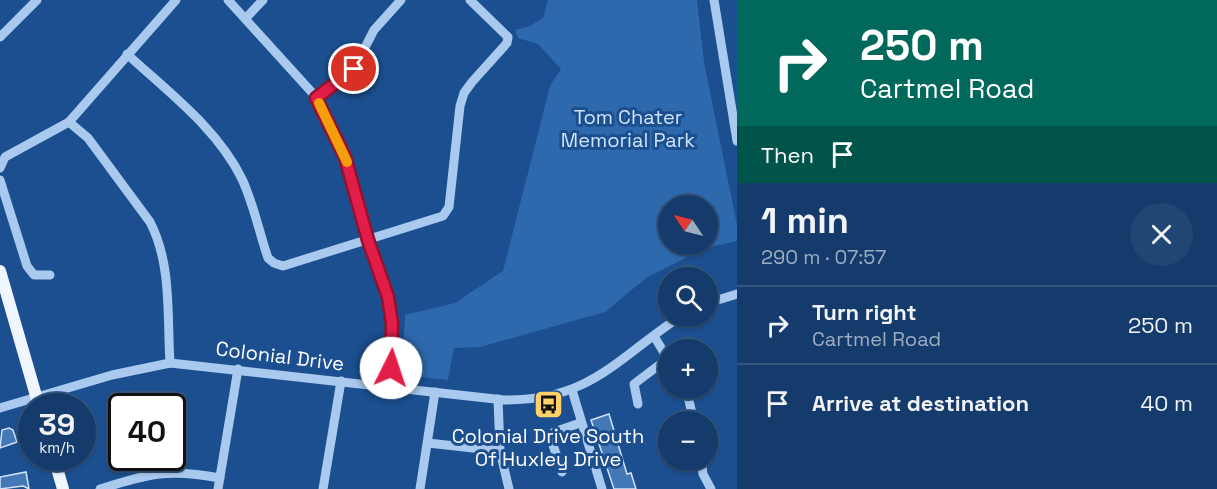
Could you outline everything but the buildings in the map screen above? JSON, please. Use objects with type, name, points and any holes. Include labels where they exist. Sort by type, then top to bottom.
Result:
[{"type":"main road","points":[[0,272],[35,393]]},
{"type":"main road","points":[[58,471],[63,489]]},
{"type":"street","points":[[0,37],[37,0]]},
{"type":"street","points":[[0,168],[5,157],[69,122],[176,0]]},
{"type":"street","points":[[228,0],[316,98],[345,157],[368,240],[388,297],[392,323],[389,387]]},
{"type":"street","points":[[246,18],[263,0]]},
{"type":"street","points":[[316,98],[354,69],[374,30],[401,0]]},
{"type":"street","points":[[127,54],[196,117],[225,150],[254,210],[268,258],[283,266],[443,216],[449,207],[460,106],[464,93],[507,43],[508,37],[471,0]]},
{"type":"street","points":[[714,0],[737,141]]},
{"type":"street","points":[[69,122],[88,138],[150,222],[157,236],[164,254],[170,363]]},
{"type":"street","points":[[0,180],[27,266],[34,275],[50,275]]},
{"type":"street","points":[[718,300],[737,294]]},
{"type":"street","name":"Colonial Drive","points":[[64,393],[122,373],[170,363],[498,399],[536,399],[572,390],[606,374],[666,327]]},
{"type":"street","points":[[654,336],[658,343]]},
{"type":"street","points":[[638,404],[634,384],[658,367]]},
{"type":"street","points":[[218,489],[238,369]]},
{"type":"street","points":[[323,489],[341,381]]},
{"type":"street","points":[[572,390],[580,423],[602,489]]},
{"type":"street","points":[[420,489],[435,392]]},
{"type":"street","points":[[498,399],[500,451],[509,489]]},
{"type":"street","name":"Colonial Drive","points":[[0,408],[18,405]]},
{"type":"street","points":[[562,472],[551,439],[554,432],[580,423]]},
{"type":"street","points":[[428,443],[500,451]]},
{"type":"street","points":[[100,489],[161,472],[187,471],[220,478]]},
{"type":"street","points":[[702,471],[711,489]]},
{"type":"green space","name":"Tom Chater Memorial Park","points":[[548,0],[697,0],[704,62],[737,225],[737,241],[718,245],[718,195],[658,195],[658,255],[691,255],[668,267],[658,267],[658,272],[646,278],[605,312],[480,347],[454,348],[448,380],[405,375],[402,372],[405,315],[455,303],[503,271],[550,86],[561,69],[538,44],[518,38],[515,30],[530,26],[543,18]]},
{"type":"slow traffic","points":[[319,103],[347,162]]},
{"type":"place","name":"Colonial Drive South Of Huxley Drive","points":[[548,405]]},
{"type":"route","points":[[354,69],[316,98],[345,157],[353,179],[368,240],[388,297],[392,323],[391,368]]}]
